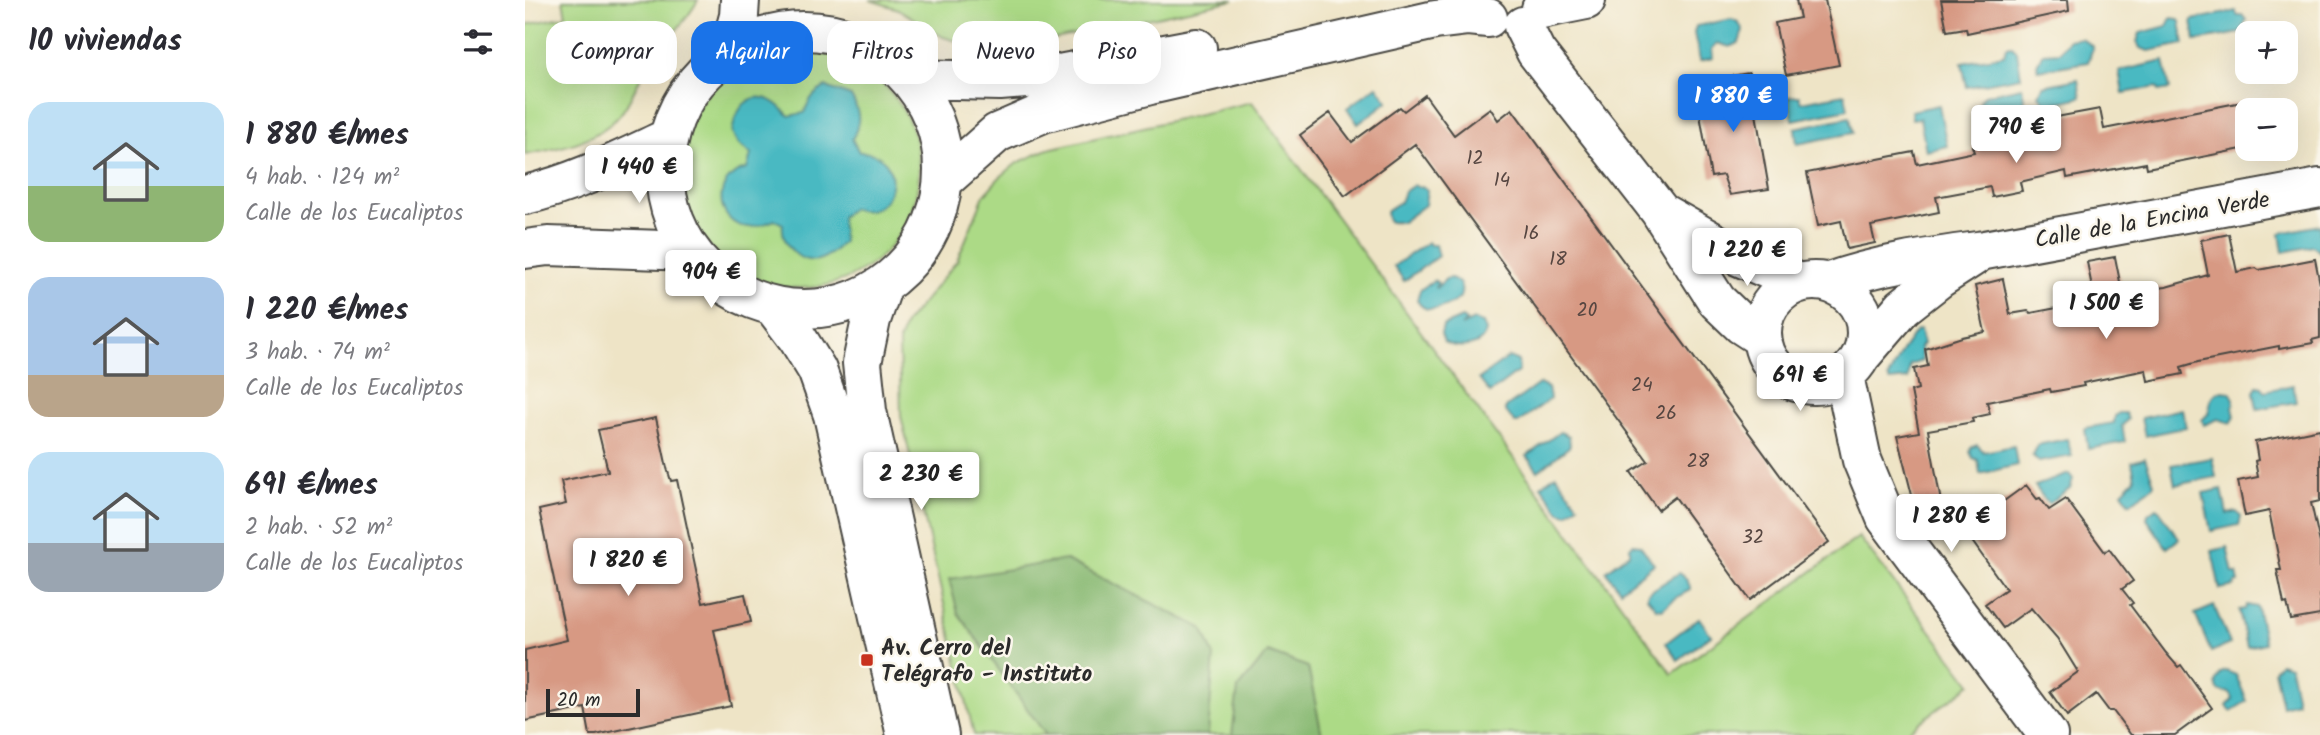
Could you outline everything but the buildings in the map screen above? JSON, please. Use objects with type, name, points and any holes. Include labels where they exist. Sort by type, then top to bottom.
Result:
[{"type":"street","points":[[738,21],[740,0]]},
{"type":"street","points":[[938,80],[1000,81],[1038,78],[1146,59],[1432,0]]},
{"type":"street","points":[[944,180],[997,133],[1043,113],[1150,85],[1435,20],[1586,0]]},
{"type":"street","points":[[1515,11],[1536,52],[1658,211],[1717,301],[1742,325],[1762,338]]},
{"type":"street","points":[[805,15],[827,26]]},
{"type":"street","points":[[696,84],[664,140],[669,203],[691,251],[713,276],[741,295],[773,306],[811,310],[848,303],[883,285],[907,265],[925,239],[938,211],[944,180],[942,144],[930,110],[914,84]]},
{"type":"street","points":[[525,195],[622,160],[664,140]]},
{"type":"street","name":"Calle de la Encina Verde","points":[[1814,283],[1940,256],[2320,188]]},
{"type":"street","points":[[1658,211],[1738,256],[1814,283],[1845,290],[1858,303],[1865,320],[1867,338],[1853,366],[1827,384],[1809,385],[1792,380],[1777,370],[1767,355],[1762,338],[1766,314],[1778,295],[1814,283]]},
{"type":"street","points":[[525,250],[548,246],[691,251]]},
{"type":"street","name":"Calle de la Encina Verde","points":[[1853,366],[1903,307],[1940,278],[1985,250]]},
{"type":"street","points":[[883,285],[871,320],[862,363],[867,411],[939,735]]},
{"type":"street","points":[[773,306],[817,370],[833,415],[873,580],[906,735]]},
{"type":"street","points":[[1853,366],[1862,460],[1886,518],[2048,735]]},
{"type":"green space","points":[[563,0],[698,0],[677,30],[677,21],[546,21],[546,84],[637,84],[624,110],[598,132],[575,143],[525,155],[525,25],[566,16]]},
{"type":"green space","points":[[870,0],[1234,0],[1138,21],[1073,21],[1073,35],[1059,38],[1059,21],[952,21],[952,40],[938,34],[938,21],[917,21],[898,9]]},
{"type":"green space","points":[[813,51],[827,54],[827,84],[884,85],[905,113],[914,135],[918,157],[914,203],[899,235],[884,253],[866,268],[845,279],[800,288],[755,279],[734,268],[716,253],[701,235],[690,214],[681,169],[690,124],[701,103],[716,85],[813,84]]},
{"type":"green space","points":[[1252,102],[1672,674],[1859,537],[1971,684],[1903,735],[974,735],[901,416],[899,342],[905,324],[957,261],[984,195],[1017,163],[1048,149]]},
{"type":"green space","points":[[1066,560],[1202,628],[1214,656],[1208,735],[1046,735],[958,613],[949,579]]},
{"type":"green space","points":[[1268,652],[1308,667],[1322,735],[1232,735],[1238,689]]},
{"type":"water","points":[[2236,11],[2237,15],[2242,15],[2246,20],[2235,21],[2235,34],[2195,41],[2192,20]]},
{"type":"water","points":[[2171,18],[2180,22],[2184,44],[2149,51],[2140,48],[2137,42],[2140,33],[2167,26]]},
{"type":"water","points":[[1732,19],[1738,22],[1743,30],[1739,43],[1730,47],[1717,43],[1712,49],[1713,58],[1700,61],[1694,33],[1696,26]]},
{"type":"water","points":[[2081,38],[2093,47],[2088,62],[2038,70],[2037,65],[2043,53],[2060,52],[2068,40]]},
{"type":"water","points":[[2012,46],[2017,51],[2021,77],[1967,87],[1962,63],[2004,55],[2006,47]]},
{"type":"water","points":[[2164,61],[2170,89],[2159,91],[2157,87],[2123,93],[2119,71]]},
{"type":"water","points":[[2078,79],[2081,97],[2047,105],[2039,95],[2043,86]]},
{"type":"water","points":[[1377,86],[1388,101],[1358,124],[1347,108]]},
{"type":"water","points":[[826,87],[851,96],[858,118],[852,139],[859,152],[875,155],[886,163],[891,174],[891,186],[887,197],[879,206],[867,210],[852,208],[841,217],[843,242],[827,256],[813,261],[799,256],[788,246],[783,224],[775,220],[754,227],[738,225],[726,214],[721,199],[726,183],[735,173],[747,169],[751,154],[738,144],[732,133],[735,120],[746,103],[761,98],[770,100],[789,116],[804,113],[812,97]]},
{"type":"water","points":[[2022,87],[2025,105],[1989,113],[1980,106],[1985,95]]},
{"type":"water","points":[[1845,94],[1848,109],[1793,120],[1788,97],[1799,96],[1801,102]]},
{"type":"water","points":[[1939,105],[1947,146],[1926,151],[1920,118],[1912,119],[1911,111]]},
{"type":"water","points":[[1850,117],[1853,133],[1797,144],[1795,128]]},
{"type":"water","points":[[1414,185],[1427,190],[1425,205],[1402,222],[1390,222],[1386,211],[1400,202],[1404,192]]},
{"type":"water","points":[[2320,225],[2320,252],[2313,246],[2283,252],[2280,233]]},
{"type":"water","points":[[1428,242],[1435,245],[1438,256],[1404,281],[1394,266]]},
{"type":"water","points":[[1451,278],[1461,286],[1459,299],[1436,309],[1425,308],[1417,300],[1420,290],[1434,280],[1438,283],[1436,288]]},
{"type":"water","points":[[1462,318],[1466,321],[1461,326],[1474,320],[1483,323],[1486,331],[1484,337],[1468,346],[1455,346],[1444,342],[1441,334],[1443,326]]},
{"type":"water","points":[[1920,330],[1922,361],[1910,365],[1908,379],[1890,381],[1888,378],[1902,351],[1916,331]]},
{"type":"water","points":[[1509,357],[1518,361],[1519,371],[1490,393],[1479,379]]},
{"type":"water","points":[[1539,384],[1548,388],[1550,399],[1515,423],[1505,410]]},
{"type":"water","points":[[2293,385],[2296,402],[2257,409],[2254,392],[2257,386],[2265,391]]},
{"type":"water","points":[[2222,391],[2230,392],[2234,399],[2235,417],[2231,423],[2218,419],[2204,425],[2202,420],[2209,413],[2213,396]]},
{"type":"water","points":[[2182,409],[2186,427],[2145,436],[2141,418]]},
{"type":"water","points":[[2125,413],[2128,419],[2122,426],[2125,442],[2088,449],[2085,428],[2114,423],[2115,416]]},
{"type":"water","points":[[1560,432],[1569,436],[1570,446],[1538,471],[1527,456]]},
{"type":"water","points":[[2067,439],[2072,456],[2039,462],[2032,455],[2037,445]]},
{"type":"water","points":[[1977,445],[1984,452],[2014,446],[2017,465],[1980,474],[1978,460],[1973,458],[1970,452],[1971,448]]},
{"type":"water","points":[[2145,458],[2154,484],[2130,503],[2122,492],[2135,479],[2132,462]]},
{"type":"water","points":[[2212,458],[2216,477],[2175,485],[2171,465]]},
{"type":"water","points":[[2069,474],[2073,479],[2070,488],[2048,504],[2035,486]]},
{"type":"water","points":[[1556,475],[1578,505],[1567,514],[1560,512],[1541,486]]},
{"type":"water","points":[[2222,489],[2227,514],[2237,512],[2241,517],[2239,525],[2211,531],[2203,493]]},
{"type":"water","points":[[2156,508],[2179,539],[2167,548],[2147,519],[2148,514]]},
{"type":"water","points":[[1633,544],[1640,545],[1654,564],[1620,590],[1606,571],[1630,553]]},
{"type":"water","points":[[2227,547],[2233,573],[2237,573],[2239,582],[2235,583],[2235,586],[2220,589],[2212,551]]},
{"type":"water","points":[[1679,573],[1687,580],[1690,590],[1662,609],[1656,608],[1647,597],[1648,593]]},
{"type":"water","points":[[2247,605],[2257,607],[2265,643],[2247,647],[2239,610],[2245,609]]},
{"type":"water","points":[[2214,606],[2230,644],[2211,652],[2195,614]]},
{"type":"water","points":[[1699,618],[1711,635],[1678,660],[1666,643]]},
{"type":"water","points":[[2280,663],[2290,666],[2297,702],[2282,706],[2274,670]]},
{"type":"water","points":[[2226,671],[2236,675],[2247,701],[2231,711],[2227,706],[2233,699],[2232,696],[2218,690],[2216,683],[2221,673]]},
{"type":"place","name":"Av. Cerro del Telégrafo - Instituto","points":[[867,660]]}]
